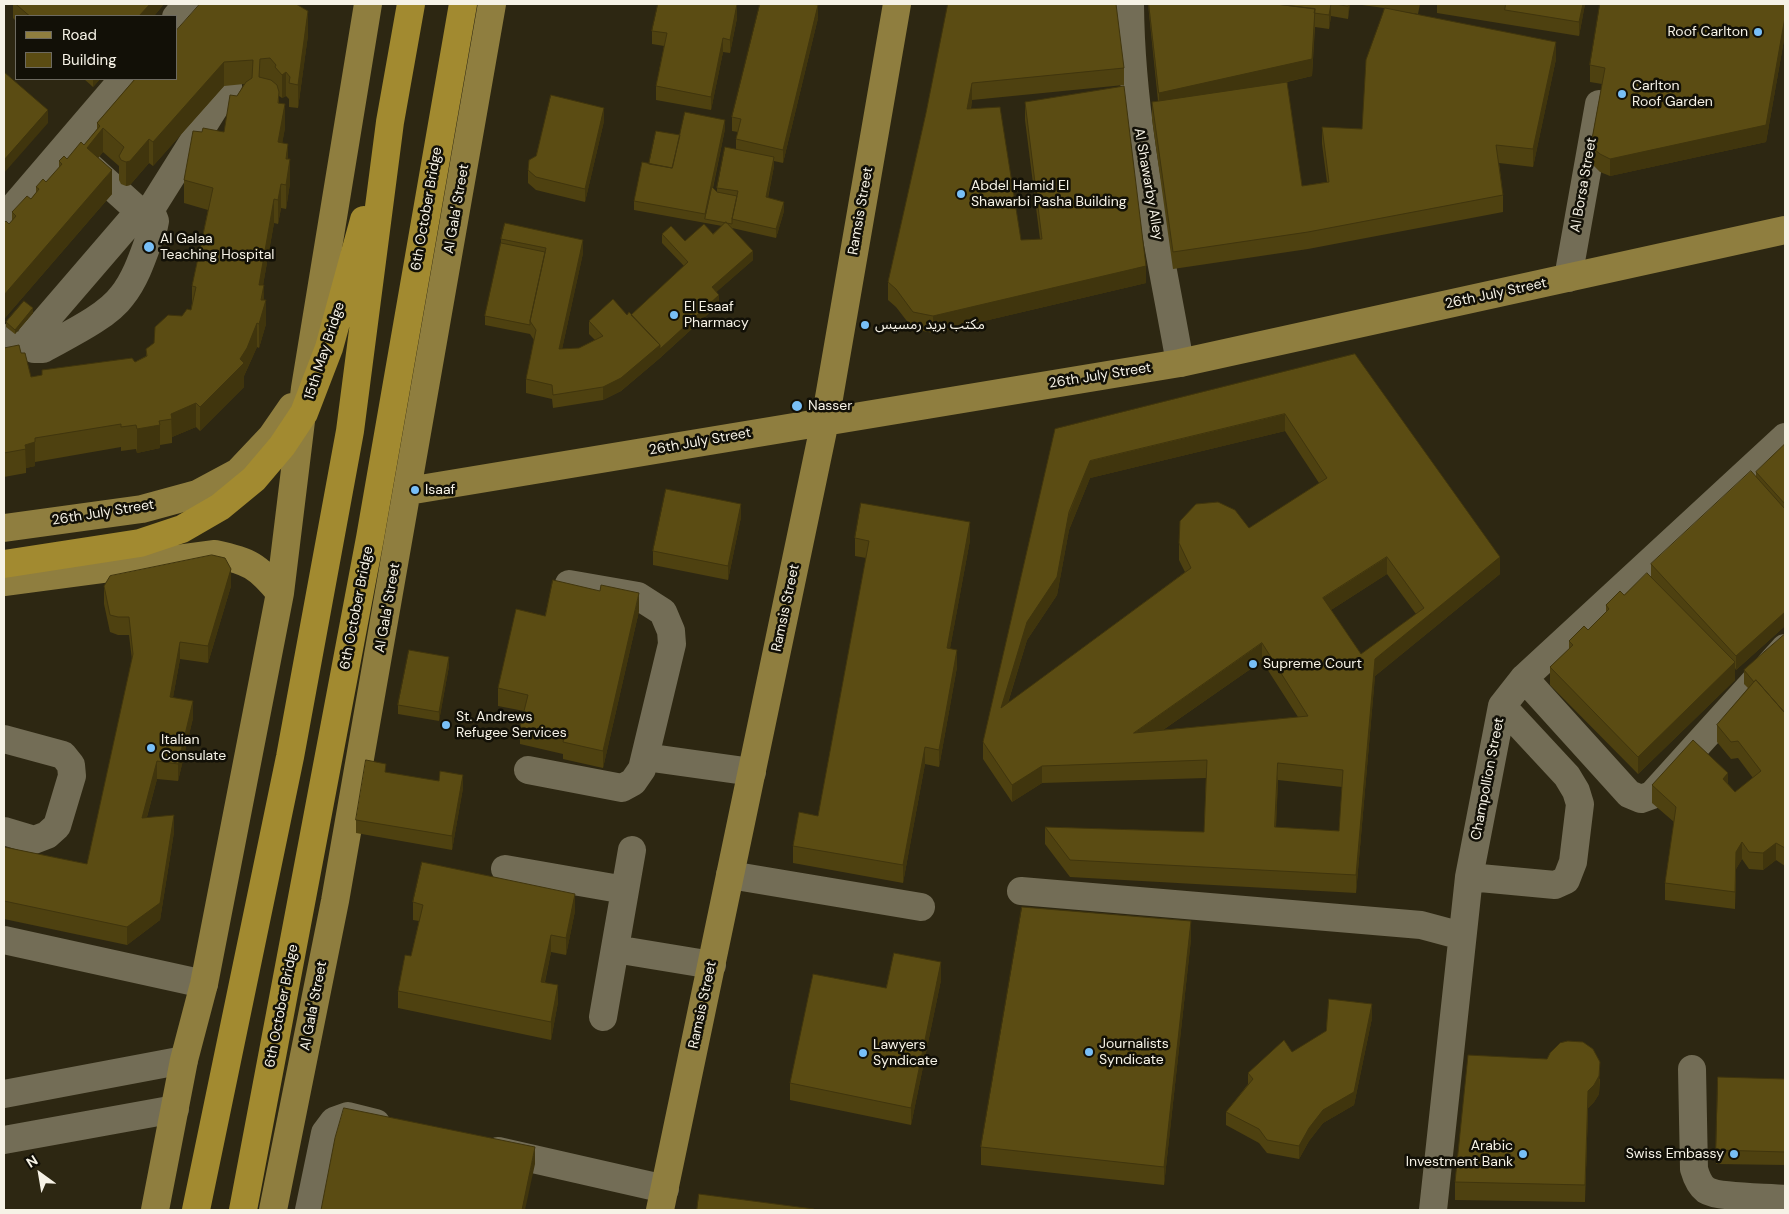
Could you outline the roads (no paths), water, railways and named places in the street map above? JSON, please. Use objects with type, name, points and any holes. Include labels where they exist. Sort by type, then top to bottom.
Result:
[{"type":"highway","points":[[196,1210],[290,757],[350,431],[390,122],[411,4]]},
{"type":"highway","name":"6th October Bridge","points":[[243,1210],[370,538],[463,4]]},
{"type":"highway","name":"15th May Bridge","points":[[4,564],[140,543],[182,529],[220,507],[254,479],[282,446],[304,412],[325,357],[390,122]]},
{"type":"main road","points":[[155,1210],[184,1060],[204,984],[280,593],[305,388],[368,4]]},
{"type":"main road","name":"Al Gala' Street","points":[[273,1210],[336,901],[492,4]]},
{"type":"main road","name":"Ramsis Street","points":[[662,1200],[825,421],[897,4]]},
{"type":"main road","name":"26th July Street","points":[[408,491],[1180,363],[1785,230]]},
{"type":"main road","name":"26th July Street","points":[[4,528],[142,509],[197,494],[238,472],[272,436],[305,388]]},
{"type":"main road","points":[[4,582],[215,554],[241,559],[263,573],[280,593]]},
{"type":"street","points":[[178,15],[187,4]]},
{"type":"street","name":"Al Shawarby Alley","points":[[1130,4],[1130,45],[1139,136],[1180,363]]},
{"type":"street","points":[[4,218],[122,80]]},
{"type":"street","name":"Al Borsa Street","points":[[1568,278],[1602,82]]},
{"type":"street","points":[[14,346],[144,212],[228,86]]},
{"type":"street","points":[[14,346],[30,345],[34,349],[43,349],[107,311],[121,298],[131,283],[154,226],[153,216],[144,212],[66,146]]},
{"type":"street","name":"Champollion Street","points":[[1433,1210],[1469,877],[1502,706],[1524,678],[1785,437]]},
{"type":"street","points":[[528,770],[622,788],[633,782],[642,770],[672,644],[671,631],[663,612],[638,596],[570,584]]},
{"type":"street","points":[[1524,678],[1629,794],[1641,799],[1652,794],[1785,648]]},
{"type":"street","points":[[1469,877],[1555,885],[1566,880],[1572,862],[1580,804],[1576,791],[1567,776],[1502,706]]},
{"type":"street","points":[[4,739],[63,755],[70,765],[72,776],[57,826],[48,835],[34,840],[4,831]]},
{"type":"street","points":[[645,757],[752,772]]},
{"type":"street","points":[[604,1016],[632,850]]},
{"type":"street","points":[[504,869],[625,890]]},
{"type":"street","points":[[730,875],[921,907]]},
{"type":"street","points":[[1021,891],[1421,925],[1462,936]]},
{"type":"street","points":[[4,940],[204,984]]},
{"type":"street","points":[[615,949],[712,966]]},
{"type":"street","points":[[4,1094],[184,1060]]},
{"type":"street","points":[[1692,1069],[1694,1169],[1697,1180],[1705,1190],[1716,1194],[1785,1199]]},
{"type":"street","points":[[4,1140],[174,1109]]},
{"type":"street","points":[[309,1210],[325,1133],[334,1121],[348,1116],[395,1127]]},
{"type":"street","points":[[471,1145],[662,1200]]},
{"type":"place","name":"Roof Carlton","points":[[1758,32]]},
{"type":"place","name":"Carlton Roof Garden","points":[[1622,94]]},
{"type":"place","name":"Abdel Hamid El Shawarbi Pasha Building","points":[[961,194]]},
{"type":"place","name":"Al Galaa Teaching Hospital","points":[[149,247]]},
{"type":"place","name":"El Esaaf Pharmacy","points":[[674,315]]},
{"type":"place","name":"مكتب بريد رمسيس","points":[[865,325]]},
{"type":"place","name":"Nasser","points":[[797,406]]},
{"type":"place","name":"Isaaf","points":[[415,490]]},
{"type":"place","name":"Supreme Court","points":[[1253,664]]},
{"type":"place","name":"St. Andrews Refugee Services","points":[[446,725]]},
{"type":"place","name":"Italian Consulate","points":[[151,748]]},
{"type":"place","name":"Journalists Syndicate","points":[[1089,1052]]},
{"type":"place","name":"Lawyers Syndicate","points":[[863,1053]]},
{"type":"place","name":"Arabic Investment Bank","points":[[1523,1154]]},
{"type":"place","name":"Swiss Embassy","points":[[1734,1154]]}]
